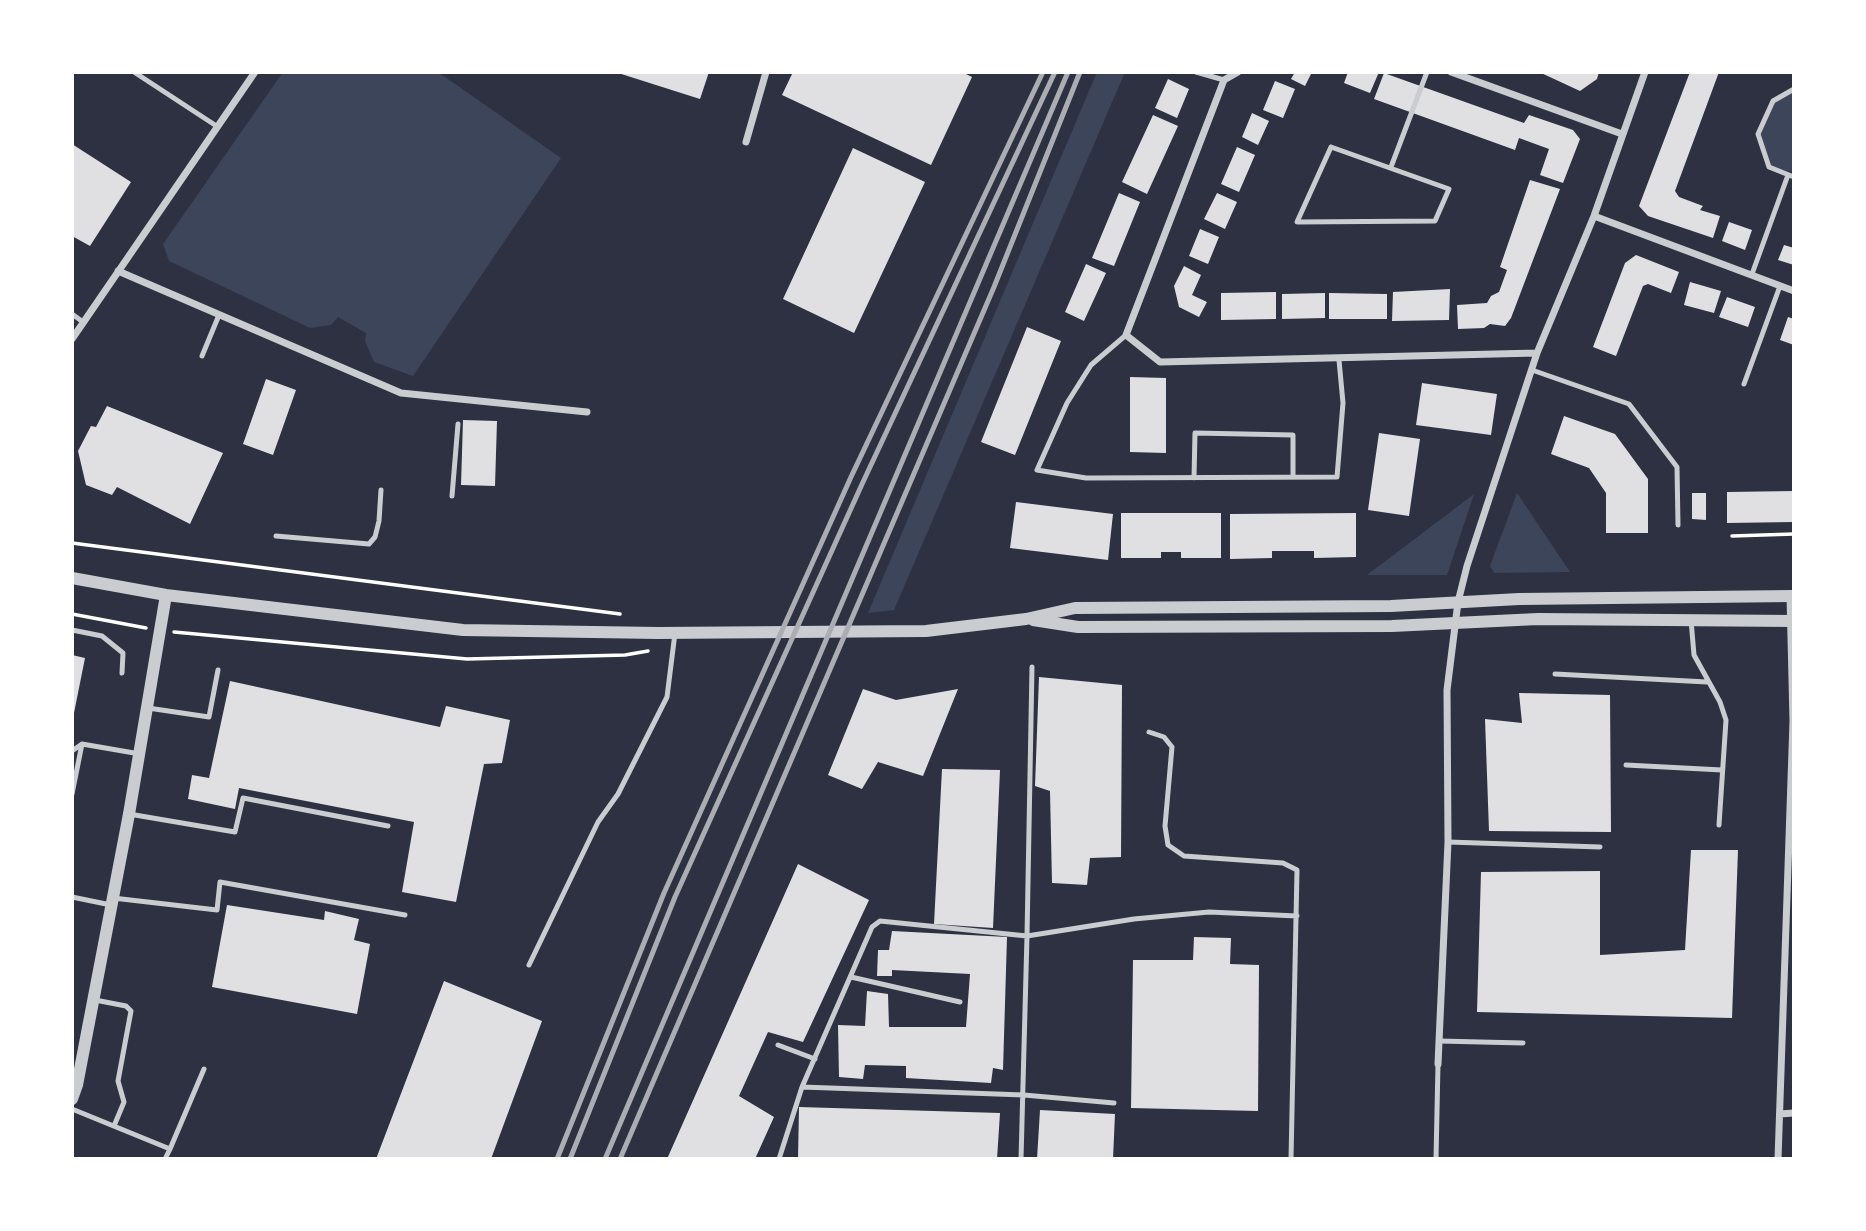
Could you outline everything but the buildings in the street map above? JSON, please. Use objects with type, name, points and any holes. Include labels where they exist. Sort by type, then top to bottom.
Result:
[{"type":"street","points":[[72,339],[255,72]]},
{"type":"street","points":[[746,142],[766,72]]},
{"type":"street","points":[[1238,72],[1224,80],[1126,335],[1160,362],[1339,360],[1537,353]]},
{"type":"street","points":[[1451,72],[1622,134]]},
{"type":"street","points":[[1438,1065],[1448,842],[1447,690],[1458,602],[1467,566],[1537,353],[1594,216],[1645,72]]},
{"type":"street","points":[[1594,216],[1794,291]]},
{"type":"street","points":[[118,271],[401,393],[587,412]]},
{"type":"street","points":[[72,578],[166,595],[463,630],[675,633],[926,631],[1026,619],[1075,608],[1391,606],[1458,602],[1792,596],[1794,721],[1778,1159]]},
{"type":"street","points":[[72,1098],[78,1085],[129,814],[166,595]]},
{"type":"street","points":[[1026,619],[1078,626],[1379,626],[1691,620],[1792,621]]},
{"type":"street","points":[[1785,914],[1794,913]]},
{"type":"street","points":[[1780,1114],[1794,1113]]},
{"type":"lane","points":[[134,72],[218,127]]},
{"type":"lane","points":[[1196,72],[1224,80]]},
{"type":"lane","points":[[1391,167],[1427,72]]},
{"type":"lane","points":[[1752,274],[1791,176],[1769,167],[1758,134],[1773,101],[1794,89]]},
{"type":"lane","points":[[1331,147],[1391,167],[1449,189],[1435,220],[1297,222],[1331,147]]},
{"type":"lane","points":[[1744,384],[1780,286]]},
{"type":"lane","points":[[72,314],[83,323]]},
{"type":"lane","points":[[202,356],[219,315]]},
{"type":"lane","points":[[1126,335],[1091,365],[1067,403],[1037,470],[1086,478],[1337,477],[1343,403],[1339,360]]},
{"type":"lane","points":[[1532,370],[1629,404],[1677,467],[1678,525]]},
{"type":"lane","points":[[452,496],[458,424]]},
{"type":"lane","points":[[1195,478],[1195,433],[1293,435],[1293,477]]},
{"type":"lane","points":[[276,536],[369,544],[375,537],[379,521],[380,490]]},
{"type":"lane","points":[[1691,620],[1694,655],[1720,702],[1726,720],[1719,825]]},
{"type":"lane","points":[[72,630],[102,636],[124,653],[122,673]]},
{"type":"lane","points":[[529,965],[598,822],[618,794],[667,697],[675,633]]},
{"type":"lane","points":[[1021,1159],[1032,667]]},
{"type":"lane","points":[[148,708],[209,718],[218,670]]},
{"type":"lane","points":[[1555,674],[1707,682]]},
{"type":"lane","points":[[1149,733],[1164,737],[1172,747],[1165,826],[1168,845],[1184,856],[1283,863],[1297,870],[1291,1159]]},
{"type":"lane","points":[[72,751],[82,744],[140,754]]},
{"type":"lane","points":[[72,794],[82,744]]},
{"type":"lane","points":[[1626,765],[1722,770]]},
{"type":"lane","points":[[129,814],[235,832],[243,798],[388,826]]},
{"type":"lane","points":[[1448,842],[1600,847]]},
{"type":"lane","points":[[72,897],[217,910],[220,882],[405,915]]},
{"type":"lane","points":[[779,1159],[802,1087],[872,927],[880,921],[1027,936],[1134,919],[1209,912],[1297,916]]},
{"type":"lane","points":[[851,977],[960,1002]]},
{"type":"lane","points":[[94,999],[126,1006],[131,1011],[118,1081],[124,1102],[114,1126]]},
{"type":"lane","points":[[1439,1041],[1523,1042]]},
{"type":"lane","points":[[778,1045],[815,1059]]},
{"type":"lane","points":[[1436,1159],[1438,1065]]},
{"type":"lane","points":[[166,1159],[204,1069]]},
{"type":"lane","points":[[802,1087],[1024,1095],[1114,1103]]},
{"type":"lane","points":[[72,1109],[170,1149]]},
{"type":"path","points":[[1732,536],[1794,534]]},
{"type":"path","points":[[72,543],[634,616]]},
{"type":"path","points":[[72,614],[160,631],[467,659],[625,655],[674,646]]},
{"type":"shaded area","points":[[283,72],[438,72],[561,158],[413,376],[374,362],[365,341],[366,333],[338,317],[331,325],[310,328],[169,261],[163,244]]},
{"type":"shaded area","points":[[1097,72],[1125,72],[894,610],[868,613]]},
{"type":"shaded area","points":[[1794,89],[1794,172],[1769,167],[1758,134],[1773,101]]},
{"type":"shaded area","points":[[1517,493],[1570,572],[1494,573],[1490,566]]},
{"type":"shaded area","points":[[1474,494],[1447,575],[1367,575]]},
{"type":"railway","points":[[557,1159],[664,893],[851,477],[1043,72]]},
{"type":"railway","points":[[570,1159],[675,897],[863,482],[1055,72]]},
{"type":"railway","points":[[605,1159],[1068,72]]},
{"type":"railway","points":[[620,1159],[994,287],[1080,72]]}]
